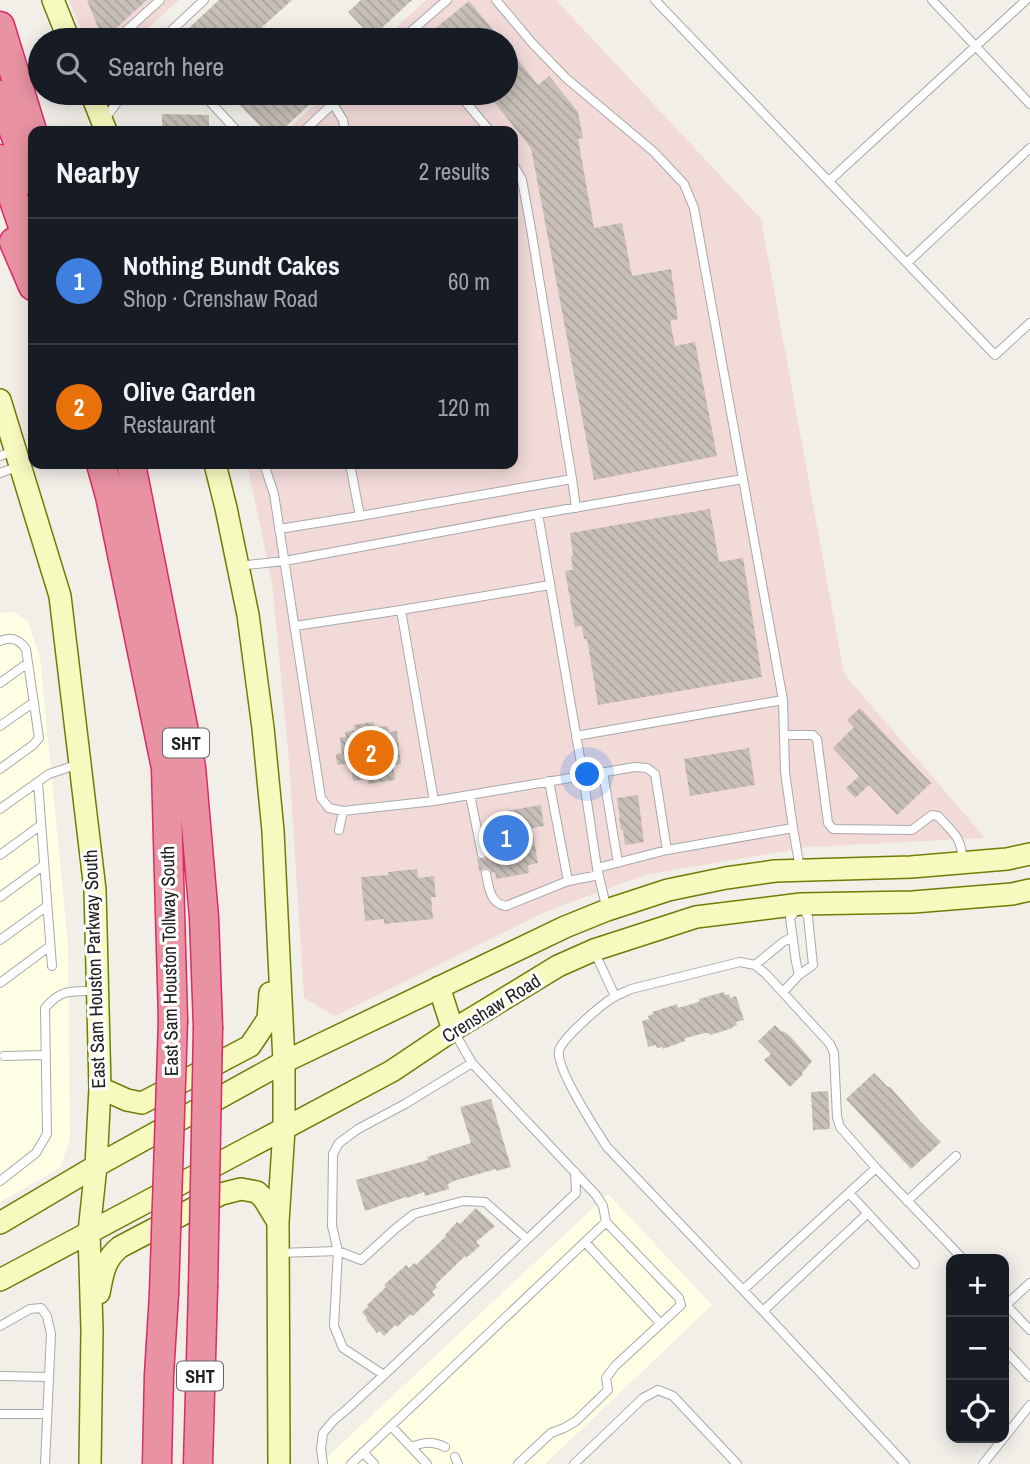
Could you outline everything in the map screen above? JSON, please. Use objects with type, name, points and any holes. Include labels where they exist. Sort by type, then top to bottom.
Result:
[{"type":"highway","points":[[0,26],[31,126]]},
{"type":"highway","points":[[0,95],[28,168]]},
{"type":"highway","points":[[0,159],[28,241]]},
{"type":"highway","points":[[0,214],[28,275]]},
{"type":"highway","name":"East Sam Houston Tollway South","points":[[102,469],[166,768],[173,1020],[157,1464]]},
{"type":"highway","name":"East Sam Houston Tollway South","points":[[132,469],[191,767],[204,917],[208,1027],[198,1464]]},
{"type":"main road","points":[[53,0],[64,28]]},
{"type":"main road","points":[[96,105],[104,126]]},
{"type":"main road","name":"East Sam Houston Parkway South","points":[[0,400],[9,461],[60,596],[95,890],[100,1088],[89,1232],[92,1330],[90,1464]]},
{"type":"main road","points":[[216,469],[248,615],[273,831],[284,1062],[284,1129],[278,1222],[279,1464]]},
{"type":"main road","name":"Crenshaw Road","points":[[4,1217],[284,1062],[565,927],[607,910],[668,890],[775,871],[911,867],[1007,859],[1030,854]]},
{"type":"main road","points":[[800,870],[801,904]]},
{"type":"main road","name":"Crenshaw Road","points":[[0,1280],[392,1070],[558,966],[594,950],[696,917],[801,904],[913,902],[1012,894],[1030,890]]},
{"type":"main road","points":[[594,950],[608,924],[607,910]]},
{"type":"main road","points":[[100,1088],[127,1100],[142,1103],[250,1046],[268,1019],[277,916]]},
{"type":"main road","points":[[439,987],[453,1030]]},
{"type":"main road","points":[[92,1330],[104,1268],[111,1255],[120,1247],[221,1195],[241,1189],[257,1192],[278,1222]]},
{"type":"lane","points":[[129,28],[160,0]]},
{"type":"lane","points":[[174,28],[204,0]]},
{"type":"lane","points":[[420,28],[447,0]]},
{"type":"lane","points":[[496,0],[566,78],[654,152],[684,184],[694,208],[783,700],[785,772],[800,870]]},
{"type":"lane","points":[[656,0],[995,355],[1030,323]]},
{"type":"lane","points":[[932,0],[1030,104]]},
{"type":"lane","points":[[829,181],[1026,0]]},
{"type":"lane","points":[[105,126],[117,105]]},
{"type":"lane","points":[[213,105],[232,126]]},
{"type":"lane","points":[[309,126],[332,105]]},
{"type":"lane","points":[[334,105],[344,126]]},
{"type":"lane","points":[[468,105],[486,126]]},
{"type":"lane","points":[[906,263],[1030,148]]},
{"type":"lane","points":[[518,173],[522,180],[576,508]]},
{"type":"lane","points":[[266,469],[274,494],[321,798],[329,808],[343,811],[434,802],[583,775],[635,767],[647,768],[655,774],[667,850]]},
{"type":"lane","points":[[351,469],[360,516]]},
{"type":"lane","points":[[279,529],[572,479]]},
{"type":"lane","points":[[238,566],[285,561],[743,479]]},
{"type":"lane","points":[[538,514],[598,872],[607,910]]},
{"type":"lane","points":[[295,626],[550,585]]},
{"type":"lane","points":[[401,610],[434,802]]},
{"type":"lane","points":[[0,641],[14,639],[21,642],[26,649],[39,738],[0,769]]},
{"type":"lane","points":[[0,683],[28,663]]},
{"type":"lane","points":[[576,736],[783,700]]},
{"type":"lane","points":[[0,726],[34,702]]},
{"type":"lane","points":[[785,735],[813,735],[817,739],[828,823],[833,829],[912,830],[932,815],[938,816],[959,839],[963,863]]},
{"type":"lane","points":[[0,808],[49,774],[80,764]]},
{"type":"lane","points":[[603,772],[618,863]]},
{"type":"lane","points":[[549,781],[568,881]]},
{"type":"lane","points":[[38,782],[52,966]]},
{"type":"lane","points":[[471,795],[482,854]]},
{"type":"lane","points":[[339,830],[343,811]]},
{"type":"lane","points":[[0,855],[41,825]]},
{"type":"lane","points":[[486,874],[491,896],[506,906],[618,863],[667,850],[793,828]]},
{"type":"lane","points":[[0,897],[44,865]]},
{"type":"lane","points":[[783,992],[813,965],[808,917],[801,904],[790,918],[800,975]]},
{"type":"lane","points":[[0,940],[47,906]]},
{"type":"lane","points":[[755,965],[792,937]]},
{"type":"lane","points":[[0,983],[50,946]]},
{"type":"lane","points":[[594,950],[615,996]]},
{"type":"lane","points":[[905,1464],[607,1147],[561,1066],[558,1052],[562,1043],[601,1006],[631,989],[740,962],[755,965],[830,1044],[834,1053],[837,1117],[841,1127],[958,1254]]},
{"type":"lane","points":[[0,1181],[36,1153],[47,1134],[45,1008],[54,996],[71,991],[97,990]]},
{"type":"lane","points":[[453,1030],[472,1063],[596,1195],[603,1206],[606,1222],[679,1298],[681,1305],[615,1366],[606,1378],[608,1390],[576,1421],[551,1433],[518,1464]]},
{"type":"lane","points":[[4,1056],[46,1055]]},
{"type":"lane","points":[[384,1375],[343,1348],[334,1326],[338,1251],[332,1226],[333,1154],[339,1143],[358,1129],[472,1063]]},
{"type":"lane","points":[[908,1201],[956,1156]]},
{"type":"lane","points":[[743,1290],[876,1168]]},
{"type":"lane","points":[[323,1464],[323,1433],[334,1420],[576,1194],[575,1171]]},
{"type":"lane","points":[[849,1193],[915,1264]]},
{"type":"lane","points":[[279,1253],[338,1251],[361,1260],[414,1214],[463,1202],[485,1202],[527,1239]]},
{"type":"lane","points":[[763,1311],[868,1213]]},
{"type":"lane","points":[[351,1464],[606,1222]]},
{"type":"lane","points":[[585,1241],[661,1324]]},
{"type":"lane","points":[[1009,1301],[1030,1283]]},
{"type":"lane","points":[[0,1326],[30,1309],[41,1308],[47,1316],[51,1334],[45,1464]]},
{"type":"lane","points":[[1009,1308],[1030,1331]]},
{"type":"lane","points":[[1009,1354],[1030,1377]]},
{"type":"lane","points":[[0,1376],[49,1377]]},
{"type":"lane","points":[[574,1464],[643,1398],[658,1390],[673,1396],[736,1464]]},
{"type":"lane","points":[[983,1464],[1030,1405]]},
{"type":"lane","points":[[0,1414],[47,1413]]},
{"type":"lane","points":[[391,1426],[427,1464]]},
{"type":"lane","points":[[411,1447],[423,1442],[445,1447]]},
{"type":"lane","points":[[363,1452],[374,1464]]},
{"type":"shaded area","points":[[69,0],[179,0],[148,28],[81,28]]},
{"type":"shaded area","points":[[426,0],[556,0],[761,219],[844,674],[985,838],[808,847],[645,875],[545,912],[335,1016],[304,998],[289,761],[272,582],[248,469],[518,469],[518,126],[291,126],[314,105],[518,105],[518,28],[396,28]]},
{"type":"shaded area","points":[[14,612],[28,622],[40,657],[68,945],[70,1139],[60,1168],[0,1202],[0,613]]},
{"type":"shaded area","points":[[608,1194],[712,1305],[545,1464],[320,1464]]},
{"type":"building","points":[[87,0],[147,0],[116,28],[98,28]]},
{"type":"building","points":[[219,0],[292,0],[263,28],[189,28]]},
{"type":"building","points":[[361,0],[412,0],[382,28],[363,28],[348,12]]},
{"type":"building","points":[[469,1],[492,28],[436,28]]},
{"type":"building","points":[[518,60],[538,85],[549,76],[578,112],[583,138],[578,139],[594,228],[622,223],[632,276],[671,269],[678,319],[670,321],[675,346],[695,342],[717,456],[594,480],[531,148],[518,132],[518,126],[513,126],[497,105],[518,105]]},
{"type":"building","points":[[240,105],[309,105],[286,126],[260,126]]},
{"type":"building","points":[[162,114],[209,115],[209,126],[162,126]]},
{"type":"building","points":[[710,509],[719,562],[743,558],[762,677],[598,705],[587,639],[584,639],[582,626],[575,627],[565,571],[573,570],[570,533]]},
{"type":"building","points":[[860,708],[931,783],[897,815],[869,785],[855,798],[846,788],[859,776],[833,748],[854,727],[847,720]]},
{"type":"building","points":[[373,722],[375,728],[387,726],[389,732],[397,731],[401,764],[393,765],[395,780],[368,784],[367,779],[353,781],[350,763],[337,765],[336,754],[342,753],[340,737],[346,737],[345,732],[355,730],[354,725]]},
{"type":"building","points":[[749,748],[755,785],[690,796],[684,759]]},
{"type":"building","points":[[638,795],[644,842],[625,845],[617,798]]},
{"type":"building","points":[[541,805],[544,826],[532,828],[538,863],[528,865],[529,873],[496,879],[495,872],[485,868],[480,874],[477,858],[484,860],[491,852],[488,830],[501,828],[499,812]]},
{"type":"building","points":[[417,869],[418,878],[434,876],[436,897],[431,897],[433,919],[384,924],[384,919],[365,921],[361,877]]},
{"type":"building","points":[[724,992],[725,995],[729,994],[730,998],[736,996],[744,1020],[736,1022],[737,1025],[733,1028],[710,1035],[705,1033],[685,1038],[685,1041],[663,1049],[657,1048],[656,1045],[648,1047],[642,1021],[649,1019],[648,1016],[653,1014],[652,1012],[677,1004],[678,1008]]},
{"type":"building","points":[[775,1025],[790,1036],[812,1061],[790,1087],[764,1060],[771,1054],[758,1041]]},
{"type":"building","points":[[874,1073],[941,1142],[911,1169],[846,1099]]},
{"type":"building","points":[[828,1091],[830,1129],[813,1130],[811,1092]]},
{"type":"building","points":[[491,1099],[511,1167],[454,1181],[448,1184],[449,1189],[425,1196],[424,1192],[365,1211],[356,1180],[428,1160],[427,1157],[471,1143],[460,1107]]},
{"type":"building","points":[[476,1208],[495,1226],[476,1242],[480,1246],[466,1258],[465,1256],[435,1285],[437,1287],[432,1292],[435,1295],[413,1316],[411,1314],[397,1327],[395,1325],[384,1336],[380,1331],[377,1333],[362,1312],[367,1305],[406,1265],[409,1268],[414,1263],[416,1265],[457,1222],[460,1224]]},
{"type":"place","name":"Olive Garden","points":[[371,753]]},
{"type":"place","name":"Nothing Bundt Cakes","points":[[506,838]]}]
